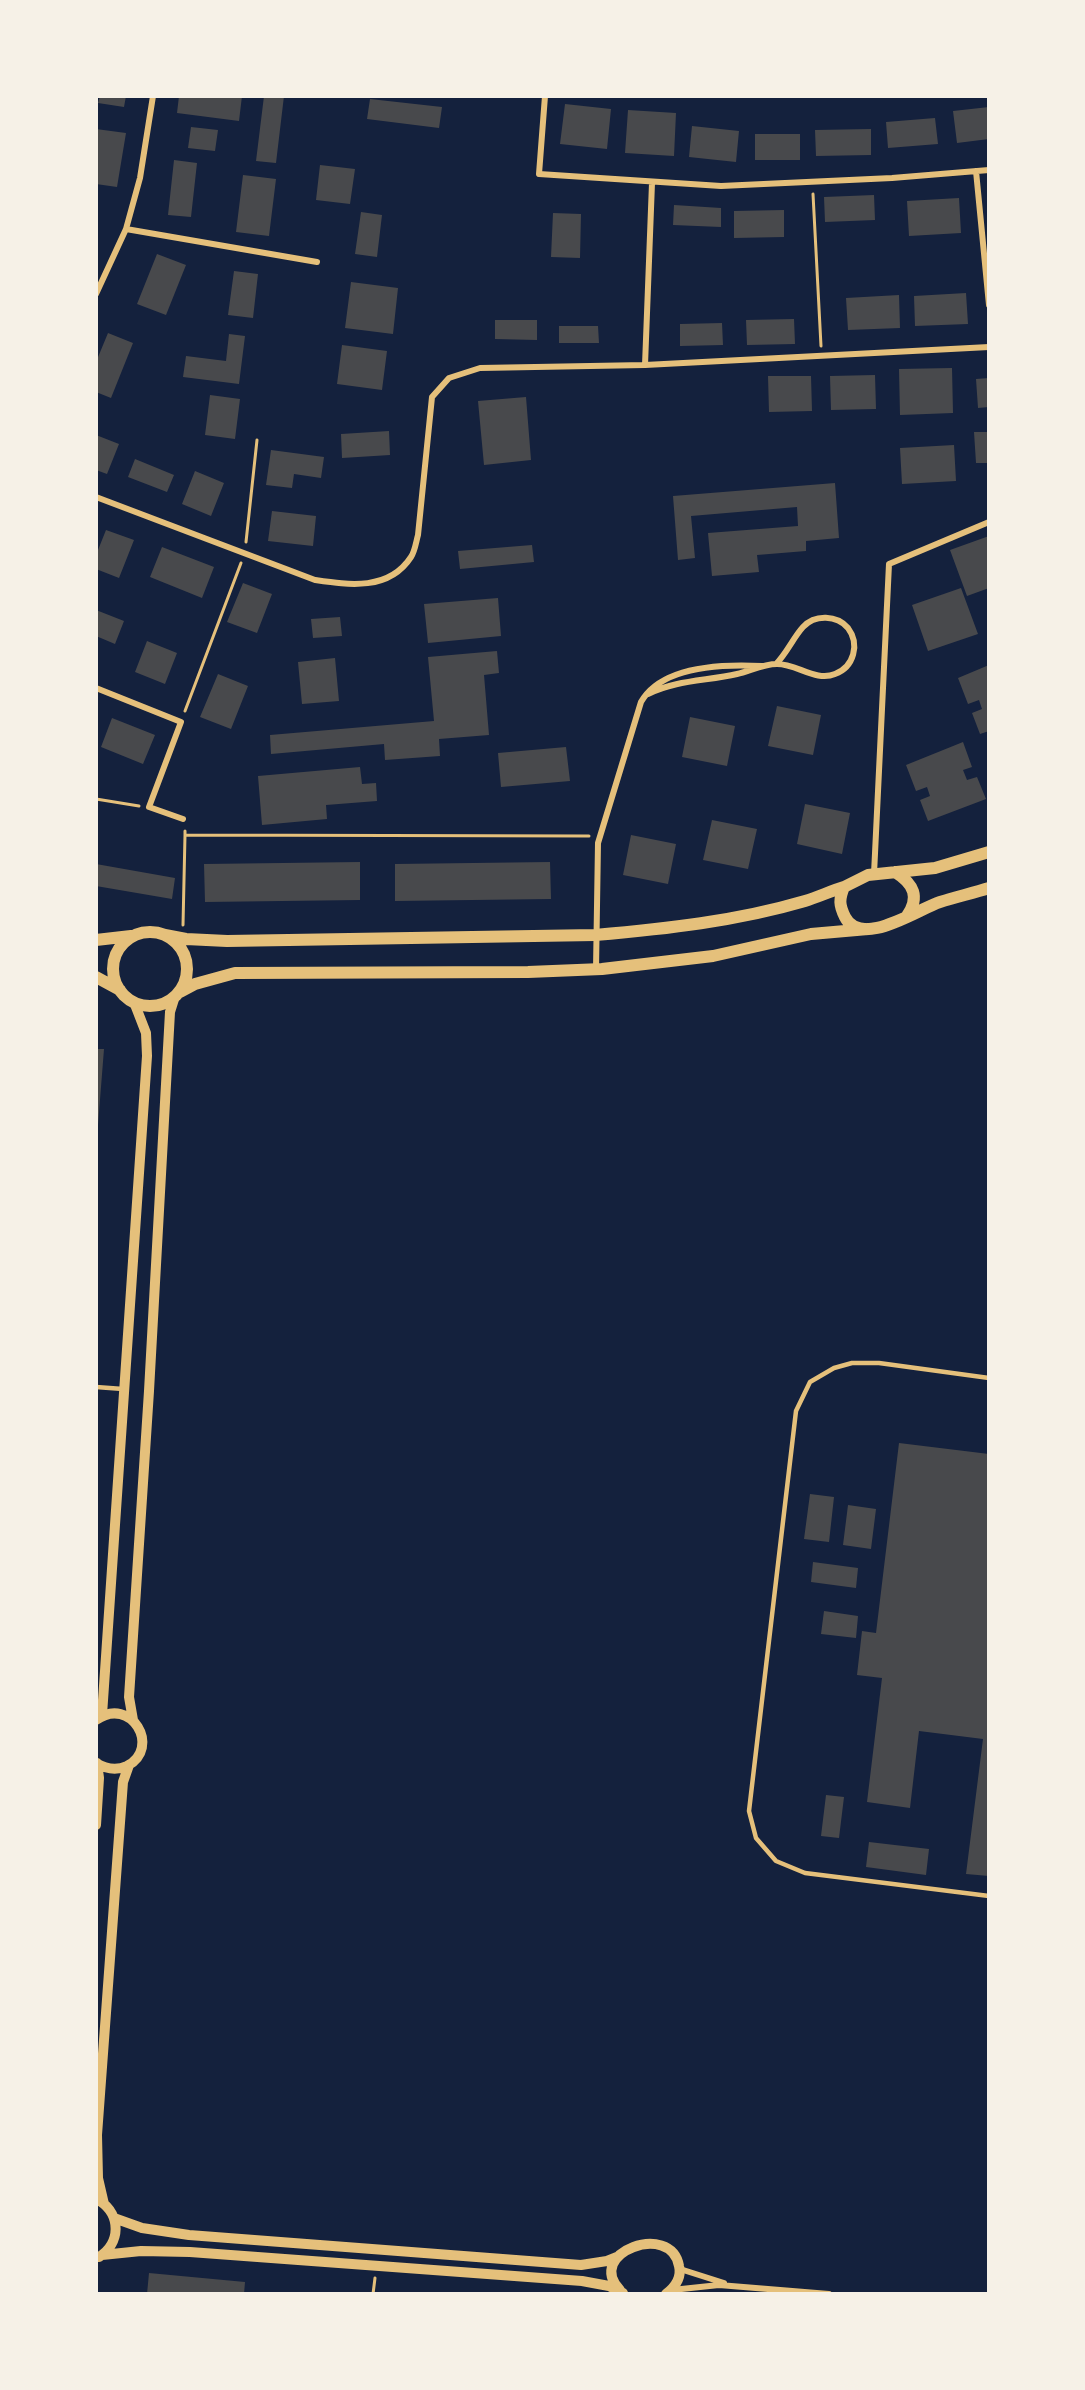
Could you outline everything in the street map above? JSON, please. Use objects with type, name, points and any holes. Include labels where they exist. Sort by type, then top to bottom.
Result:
[{"type":"main road","points":[[96,940],[156,933],[183,939],[226,941],[595,935],[656,930],[707,922],[806,901],[874,874],[935,868],[989,852]]},
{"type":"main road","points":[[895,872],[906,879],[914,897],[914,906],[906,917]]},
{"type":"main road","points":[[844,887],[839,898],[840,908],[847,921],[856,928],[868,929]]},
{"type":"main road","points":[[96,977],[120,990],[134,1002],[155,1005],[195,984],[235,973],[528,972],[660,964],[743,950],[812,934],[886,926],[938,903],[989,888]]},
{"type":"main road","points":[[120,990],[113,968],[115,957],[128,939],[138,934]]},
{"type":"main road","points":[[165,935],[182,950],[186,960],[187,971],[177,994]]},
{"type":"street","points":[[96,294],[98,279],[126,229],[140,178],[153,96]]},
{"type":"street","points":[[544,96],[539,174],[720,186],[812,183],[989,170]]},
{"type":"street","points":[[976,171],[989,305]]},
{"type":"street","points":[[645,364],[652,183]]},
{"type":"street","points":[[126,229],[317,262]]},
{"type":"street","points":[[96,497],[315,580],[347,585],[379,582],[399,571],[412,556],[418,535],[432,397],[449,378],[480,368],[822,357],[989,347]]},
{"type":"street","points":[[874,874],[889,564],[989,522]]},
{"type":"street","points":[[596,969],[596,872],[599,836],[635,717],[644,696],[655,685],[674,675],[728,666],[776,664],[818,675],[833,675],[846,668],[851,660],[854,650],[852,636],[847,627],[838,620],[828,617],[812,620],[803,626],[776,664]]},
{"type":"street","points":[[644,696],[675,684],[738,674],[762,666]]},
{"type":"street","points":[[96,688],[181,722],[149,807],[183,819]]},
{"type":"street","points":[[96,1825],[99,1778],[96,1763],[114,1769],[129,1765],[137,1758],[143,1741],[141,1732],[133,1720],[129,1697],[170,1012],[177,994]]},
{"type":"street","points":[[133,1720],[121,1713],[99,1718],[125,1390],[147,1056],[146,1033],[134,1002]]},
{"type":"street","points":[[99,2257],[114,2239],[116,2229],[114,2218],[100,2201],[97,2135],[123,1782],[129,1765]]},
{"type":"street","points":[[114,2218],[142,2228],[189,2235],[581,2265],[607,2261],[631,2248],[654,2244],[670,2250],[676,2256],[680,2268],[678,2282],[669,2292]]},
{"type":"street","points":[[99,2257],[153,2251],[190,2252],[582,2281],[609,2286],[624,2293]]},
{"type":"street","points":[[616,2258],[612,2272],[613,2280],[624,2293]]},
{"type":"street","points":[[680,2268],[737,2286]]},
{"type":"street","points":[[669,2292],[698,2286],[737,2286],[829,2294]]},
{"type":"lane","points":[[989,1378],[879,1363],[852,1363],[834,1368],[810,1382],[796,1411],[749,1811],[756,1838],[777,1861],[805,1873],[989,1896]]},
{"type":"lane","points":[[96,1387],[125,1390]]},
{"type":"path","points":[[812,183],[822,357]]},
{"type":"path","points":[[181,722],[244,553],[257,440]]},
{"type":"path","points":[[96,799],[149,807]]},
{"type":"path","points":[[183,819],[185,835],[183,939]]},
{"type":"path","points":[[185,835],[599,836]]},
{"type":"building","points":[[100,96],[126,96],[124,107],[98,103]]},
{"type":"building","points":[[179,96],[242,96],[239,121],[177,113]]},
{"type":"building","points":[[264,96],[284,96],[276,163],[256,161]]},
{"type":"building","points":[[370,99],[442,107],[439,128],[367,119]]},
{"type":"building","points":[[565,104],[611,109],[607,149],[560,144]]},
{"type":"building","points":[[989,107],[989,139],[957,143],[953,111]]},
{"type":"building","points":[[628,110],[676,113],[674,156],[625,153]]},
{"type":"building","points":[[935,118],[938,144],[888,148],[886,122]]},
{"type":"building","points":[[692,126],[739,131],[736,162],[689,157]]},
{"type":"building","points":[[191,127],[218,130],[215,151],[188,148]]},
{"type":"building","points":[[96,129],[126,133],[117,187],[96,184]]},
{"type":"building","points":[[871,129],[871,155],[816,156],[815,130]]},
{"type":"building","points":[[755,134],[800,134],[800,160],[755,160]]},
{"type":"building","points":[[174,160],[197,163],[191,217],[168,215]]},
{"type":"building","points":[[320,165],[355,169],[350,204],[316,200]]},
{"type":"building","points":[[243,175],[276,179],[269,236],[236,232]]},
{"type":"building","points":[[874,195],[875,220],[825,222],[824,197]]},
{"type":"building","points":[[959,198],[961,233],[909,236],[907,201]]},
{"type":"building","points":[[674,205],[721,208],[721,227],[673,225]]},
{"type":"building","points":[[784,210],[784,237],[734,238],[734,211]]},
{"type":"building","points":[[361,212],[382,215],[377,257],[355,254]]},
{"type":"building","points":[[553,213],[581,214],[580,258],[551,257]]},
{"type":"building","points":[[157,254],[186,265],[166,315],[137,304]]},
{"type":"building","points":[[234,271],[258,274],[253,318],[228,315]]},
{"type":"building","points":[[351,282],[398,288],[393,334],[345,328]]},
{"type":"building","points":[[966,293],[968,324],[915,326],[914,296]]},
{"type":"building","points":[[899,295],[900,328],[848,330],[846,298]]},
{"type":"building","points":[[794,319],[795,344],[747,345],[746,320]]},
{"type":"building","points":[[495,320],[537,320],[537,340],[495,339]]},
{"type":"building","points":[[722,323],[723,345],[680,346],[680,324]]},
{"type":"building","points":[[559,326],[598,326],[599,343],[559,343]]},
{"type":"building","points":[[108,333],[133,343],[111,398],[96,392],[96,362]]},
{"type":"building","points":[[229,334],[245,336],[239,384],[183,377],[186,356],[226,361]]},
{"type":"building","points":[[342,345],[387,351],[382,390],[337,384]]},
{"type":"building","points":[[952,368],[953,413],[900,415],[899,369]]},
{"type":"building","points":[[875,375],[876,409],[831,410],[830,376]]},
{"type":"building","points":[[768,376],[811,376],[812,411],[769,412]]},
{"type":"building","points":[[989,378],[989,407],[978,408],[976,379]]},
{"type":"building","points":[[210,395],[240,399],[235,439],[205,435]]},
{"type":"building","points":[[526,397],[531,460],[484,465],[478,401]]},
{"type":"building","points":[[389,431],[390,455],[342,458],[341,434]]},
{"type":"building","points":[[974,432],[989,432],[989,463],[976,463]]},
{"type":"building","points":[[96,435],[119,444],[107,474],[96,470]]},
{"type":"building","points":[[954,445],[956,481],[902,484],[900,448]]},
{"type":"building","points":[[271,450],[324,457],[321,478],[294,474],[292,488],[266,485]]},
{"type":"building","points":[[135,459],[174,475],[167,492],[128,477]]},
{"type":"building","points":[[195,471],[224,483],[211,516],[182,504]]},
{"type":"building","points":[[835,483],[839,538],[806,541],[806,551],[757,555],[759,572],[712,576],[708,533],[798,526],[797,507],[691,516],[695,558],[678,560],[673,496]]},
{"type":"building","points":[[272,511],[316,516],[313,546],[268,541]]},
{"type":"building","points":[[106,530],[134,540],[119,578],[96,569],[96,555]]},
{"type":"building","points":[[989,536],[989,588],[967,596],[950,550]]},
{"type":"building","points":[[532,545],[534,562],[460,569],[458,551]]},
{"type":"building","points":[[162,547],[214,567],[202,598],[150,577]]},
{"type":"building","points":[[243,583],[272,594],[257,633],[227,622]]},
{"type":"building","points":[[961,588],[978,634],[928,651],[912,605]]},
{"type":"building","points":[[498,598],[501,636],[428,643],[424,604]]},
{"type":"building","points":[[96,610],[124,621],[115,644],[96,636]]},
{"type":"building","points":[[340,617],[342,636],[313,638],[311,619]]},
{"type":"building","points":[[147,641],[177,653],[165,684],[135,672]]},
{"type":"building","points":[[497,651],[499,673],[484,675],[489,735],[439,739],[440,756],[385,760],[384,744],[271,754],[270,735],[434,721],[428,657]]},
{"type":"building","points":[[335,658],[339,701],[302,704],[298,662]]},
{"type":"building","points":[[989,665],[989,731],[980,734],[972,713],[982,709],[979,700],[968,704],[958,678]]},
{"type":"building","points":[[218,674],[248,686],[231,729],[200,717]]},
{"type":"building","points":[[777,706],[821,715],[813,755],[768,746]]},
{"type":"building","points":[[690,717],[735,726],[727,766],[682,757]]},
{"type":"building","points":[[112,718],[155,735],[143,764],[101,747]]},
{"type":"building","points":[[963,742],[972,767],[963,770],[967,780],[977,777],[986,799],[928,821],[920,800],[930,796],[927,787],[916,791],[906,765]]},
{"type":"building","points":[[566,747],[570,781],[501,787],[498,753]]},
{"type":"building","points":[[360,767],[362,784],[376,783],[377,801],[326,805],[327,819],[262,825],[258,776]]},
{"type":"building","points":[[805,804],[850,813],[842,854],[797,844]]},
{"type":"building","points":[[712,820],[757,829],[748,869],[703,860]]},
{"type":"building","points":[[631,835],[676,844],[668,884],[623,875]]},
{"type":"building","points":[[360,862],[360,900],[205,902],[204,864]]},
{"type":"building","points":[[550,862],[551,899],[395,901],[395,864]]},
{"type":"building","points":[[96,864],[175,878],[172,899],[96,886]]},
{"type":"building","points":[[96,1049],[104,1049],[98,1125],[96,1125]]},
{"type":"building","points":[[899,1443],[989,1454],[989,1876],[966,1874],[983,1739],[919,1731],[910,1808],[867,1802],[882,1678],[857,1675],[862,1631],[876,1633]]},
{"type":"building","points":[[810,1494],[834,1497],[829,1542],[804,1539]]},
{"type":"building","points":[[848,1505],[876,1509],[871,1549],[843,1545]]},
{"type":"building","points":[[813,1562],[858,1568],[856,1588],[811,1582]]},
{"type":"building","points":[[824,1611],[858,1616],[856,1638],[821,1634]]},
{"type":"building","points":[[826,1795],[844,1797],[839,1838],[821,1836]]},
{"type":"building","points":[[869,1842],[929,1849],[926,1875],[866,1867]]},
{"type":"building","points":[[149,2273],[245,2282],[244,2294],[147,2294]]}]
